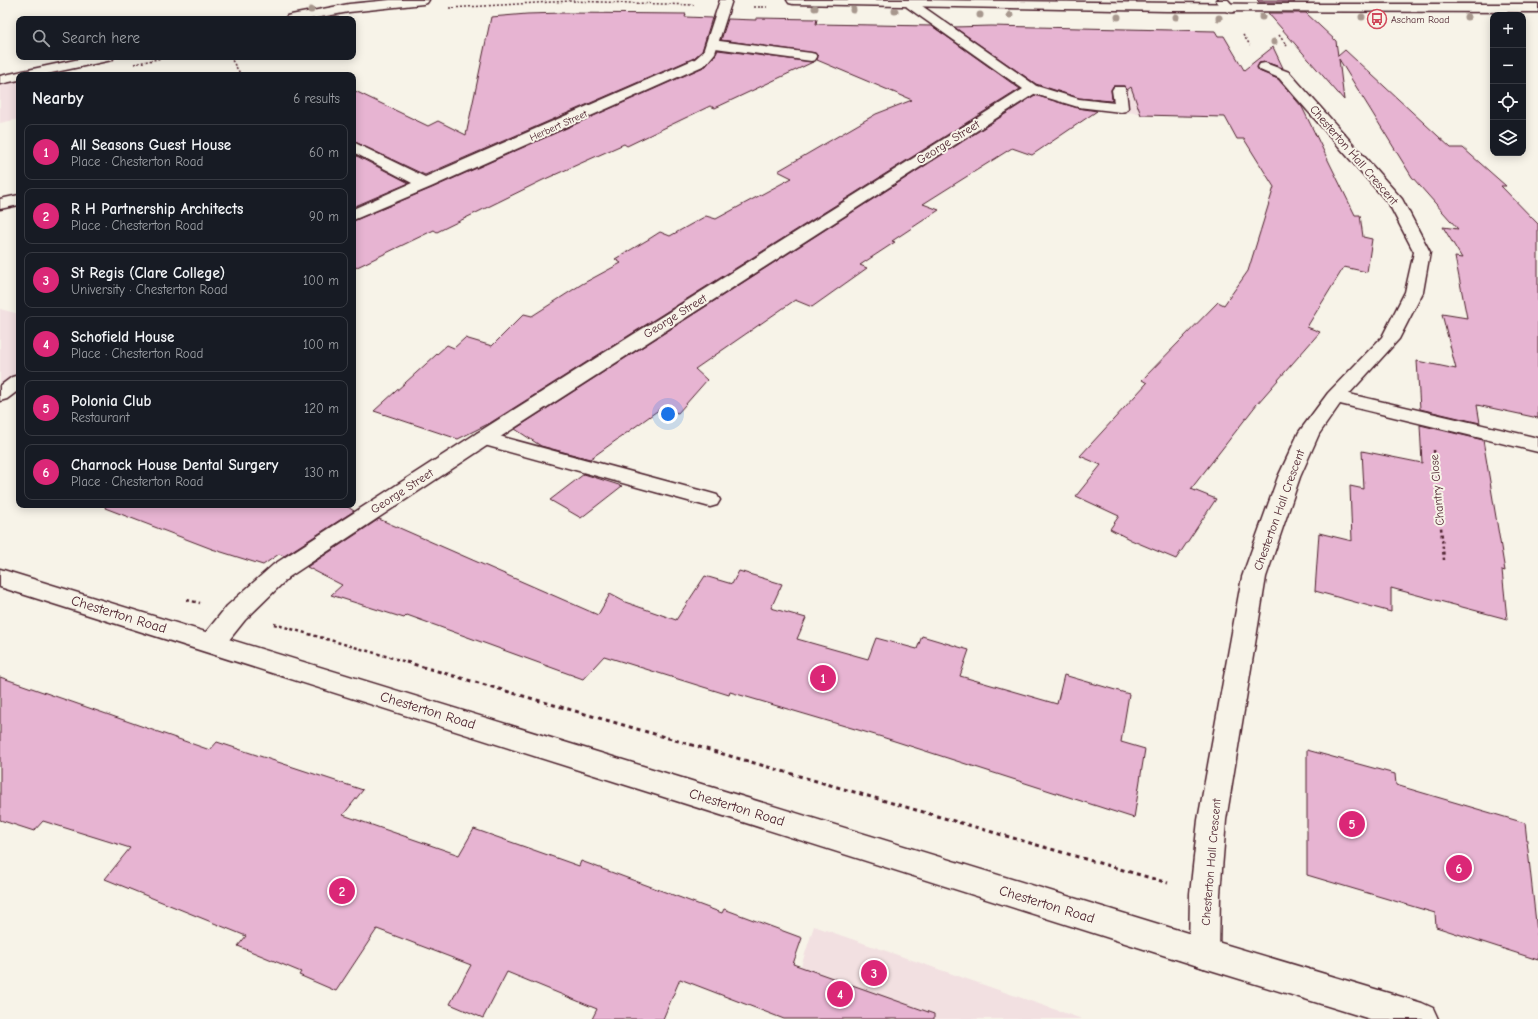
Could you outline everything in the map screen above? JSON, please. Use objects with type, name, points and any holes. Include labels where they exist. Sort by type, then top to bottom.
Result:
[{"type":"street","points":[[307,16],[354,7],[423,0]]},
{"type":"street","name":"Herbert Street","points":[[356,214],[700,62],[709,53],[726,0]]},
{"type":"street","points":[[793,0],[911,4],[1226,4],[1538,8]]},
{"type":"street","points":[[911,4],[1030,88]]},
{"type":"street","points":[[37,72],[93,60]]},
{"type":"street","name":"Chesterton Hall Crescent","points":[[1204,953],[1205,894],[1212,820],[1254,576],[1288,477],[1309,432],[1335,397],[1390,339],[1414,292],[1422,252],[1396,202],[1284,75],[1265,67]]},
{"type":"street","points":[[0,80],[16,77]]},
{"type":"street","name":"George Street","points":[[212,643],[236,613],[281,571],[484,438],[1029,91],[1030,88]]},
{"type":"street","points":[[356,148],[426,184]]},
{"type":"street","points":[[0,204],[16,201]]},
{"type":"street","points":[[0,396],[16,384]]},
{"type":"street","points":[[1335,397],[1538,445]]},
{"type":"street","name":"Chesterton Road","points":[[0,578],[1204,953],[1422,1019]]},
{"type":"lane","points":[[712,44],[811,57]]},
{"type":"lane","points":[[1030,88],[1078,103],[1122,108],[1119,90]]},
{"type":"lane","points":[[484,438],[710,500]]},
{"type":"path","points":[[232,60],[239,72]]},
{"type":"path","name":"Chantry Close","points":[[1431,420],[1444,560]]},
{"type":"path","points":[[182,598],[1205,894]]},
{"type":"shaded area","points":[[16,80],[16,120],[0,123],[0,81]]},
{"type":"shaded area","points":[[1043,84],[1151,86],[1162,115],[1084,109],[1065,102],[1056,93]]},
{"type":"shaded area","points":[[0,309],[16,313],[16,375],[0,387]]},
{"type":"shaded area","points":[[814,926],[1082,1019],[784,1019]]},
{"type":"building","points":[[1257,0],[1292,0],[1295,2],[1259,2]]},
{"type":"building","points":[[1268,13],[1306,13],[1336,41],[1338,56],[1345,50],[1451,148],[1463,148],[1506,186],[1501,186],[1538,224],[1538,418],[1477,405],[1480,423],[1420,409],[1417,361],[1456,369],[1442,314],[1467,318],[1455,257],[1462,258],[1443,227],[1458,229],[1412,177],[1339,59],[1344,100]]},
{"type":"building","points":[[527,14],[686,14],[685,17],[712,18],[702,51],[694,58],[425,175],[356,142],[356,91],[428,126],[438,121],[466,135],[491,17]]},
{"type":"building","points":[[756,18],[817,19],[816,24],[932,26],[1020,89],[490,423],[458,439],[374,411],[447,345],[454,348],[465,338],[492,346],[524,314],[532,316],[582,284],[621,263],[615,259],[660,232],[670,236],[706,216],[716,219],[792,178],[778,171],[876,114],[912,100],[817,60],[818,56],[815,53],[721,40],[728,19],[756,20]]},
{"type":"building","points":[[991,26],[1215,31],[1218,36],[1224,36],[1244,70],[1273,47],[1283,68],[1265,62],[1259,63],[1257,68],[1259,71],[1278,79],[1302,107],[1355,215],[1360,215],[1363,237],[1372,239],[1367,272],[1344,267],[1307,327],[1320,332],[1257,404],[1191,489],[1216,499],[1176,559],[1131,540],[1110,529],[1119,516],[1076,496],[1101,465],[1080,456],[1147,383],[1142,380],[1218,302],[1224,305],[1248,271],[1274,187],[1244,139],[1237,139],[1225,117],[1141,115],[1131,87],[1127,90],[1124,86],[1113,86],[1111,90],[1111,101],[1079,98],[1036,84],[954,27]]},
{"type":"building","points":[[718,50],[813,62],[715,108],[710,106],[627,146],[624,144],[543,180],[437,232],[434,230],[356,268],[356,220],[432,188],[706,66]]},
{"type":"building","points":[[1035,95],[1078,108],[1097,111],[1032,155],[1012,148],[923,204],[939,210],[892,241],[895,242],[860,265],[867,268],[812,307],[795,300],[695,369],[707,380],[678,413],[660,409],[590,459],[541,446],[515,429]]},
{"type":"building","points":[[356,156],[409,183],[356,206]]},
{"type":"building","points":[[1420,425],[1483,440],[1505,571],[1502,570],[1507,619],[1391,588],[1391,612],[1315,591],[1319,533],[1352,541],[1350,486],[1364,489],[1362,451],[1422,463]]},
{"type":"building","points":[[584,474],[622,486],[581,518],[550,500]]},
{"type":"building","points":[[105,508],[350,508],[354,511],[284,556],[279,554],[263,565],[212,549]]},
{"type":"building","points":[[379,519],[598,615],[610,594],[625,602],[676,620],[705,576],[732,584],[739,571],[782,584],[771,608],[806,618],[797,639],[868,659],[876,638],[917,649],[922,636],[969,650],[960,676],[1057,704],[1064,675],[1129,694],[1121,742],[1145,749],[1134,818],[882,737],[730,692],[729,695],[604,656],[583,679],[407,615],[404,618],[331,595],[342,585],[307,567]]},
{"type":"building","points":[[0,677],[210,750],[217,742],[363,790],[343,815],[459,855],[474,829],[579,866],[581,861],[722,913],[724,909],[802,938],[793,964],[934,1014],[934,1019],[784,1019],[680,979],[663,1019],[592,1019],[597,1009],[507,972],[483,1018],[450,1004],[471,965],[377,929],[336,991],[299,975],[301,972],[238,946],[246,936],[105,879],[130,848],[43,821],[34,831],[0,820]]},
{"type":"building","points":[[1307,750],[1395,774],[1396,785],[1525,823],[1538,941],[1538,960],[1436,927],[1435,913],[1307,875]]},
{"type":"place","name":"Ascham Road","points":[[1377,19]]},
{"type":"place","name":"All Seasons Guest House","points":[[823,678]]},
{"type":"place","name":"Polonia Club","points":[[1352,824]]},
{"type":"place","name":"Charnock House Dental Surgery","points":[[1459,868]]},
{"type":"place","name":"R H Partnership Architects","points":[[342,891]]},
{"type":"place","name":"St Regis (Clare College)","points":[[874,973]]},
{"type":"place","name":"Schofield House","points":[[840,994]]}]
